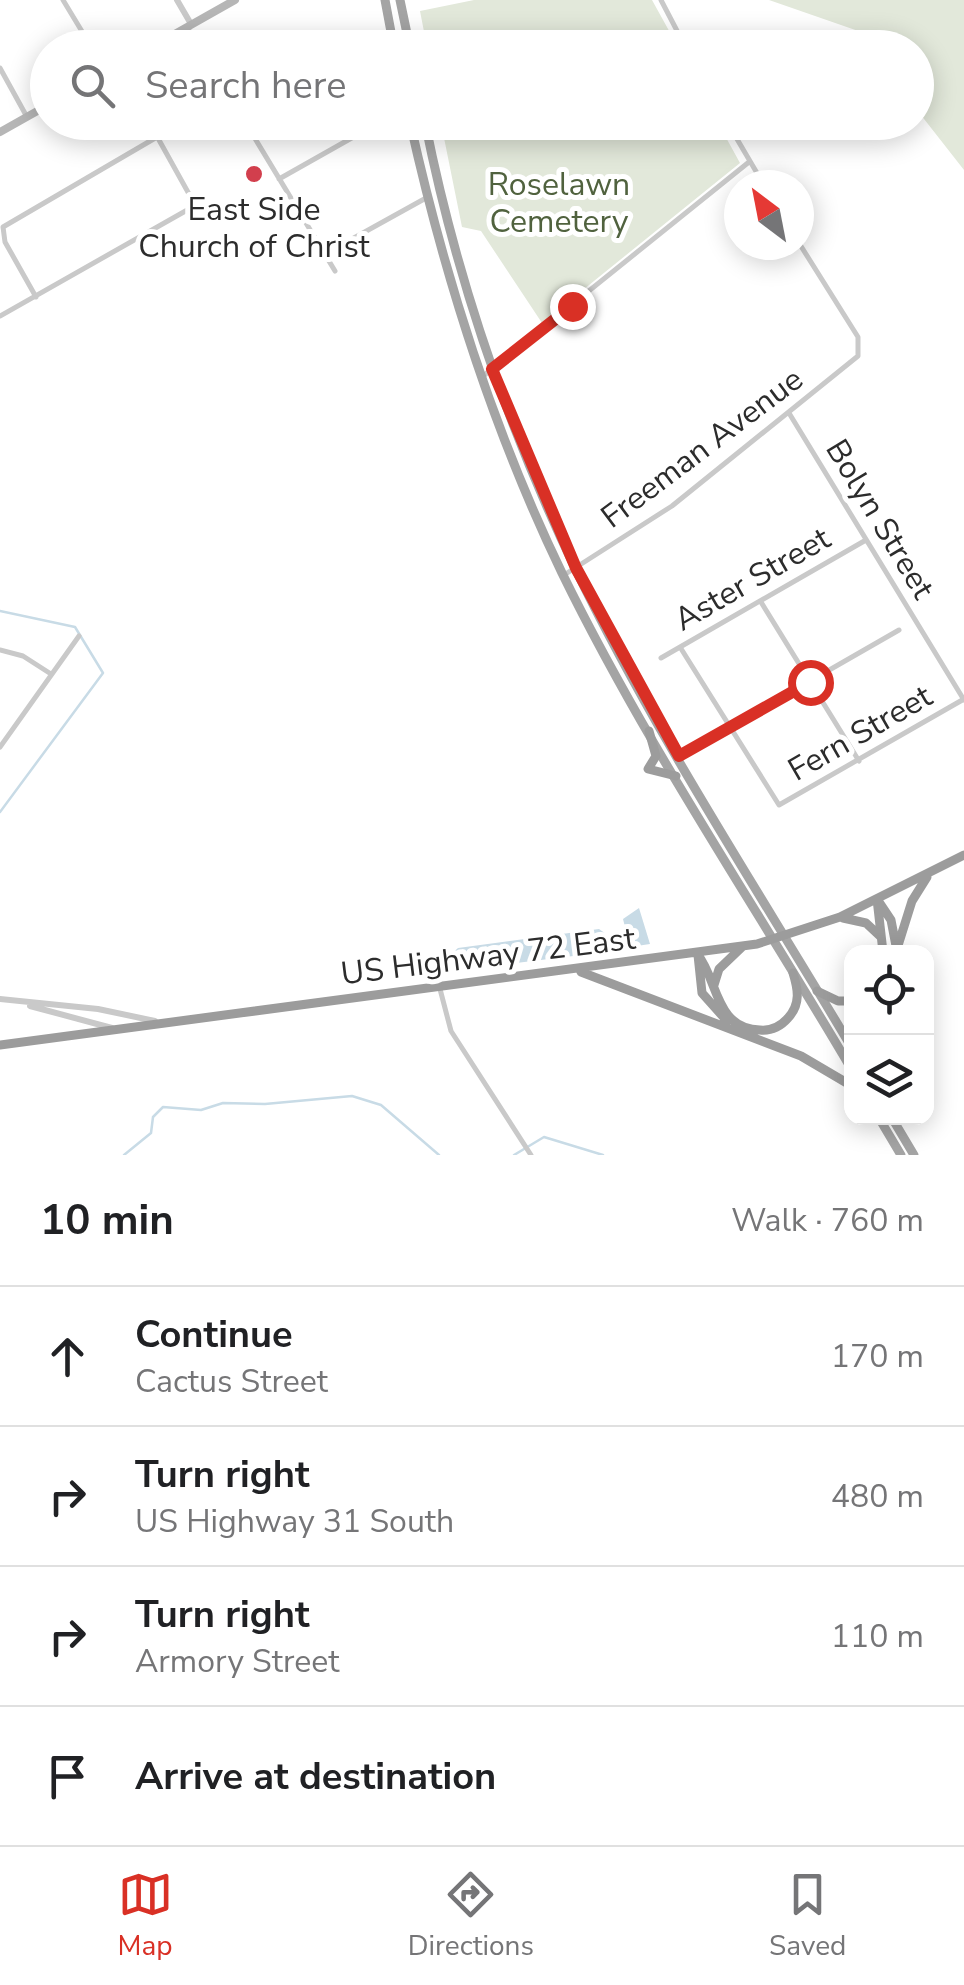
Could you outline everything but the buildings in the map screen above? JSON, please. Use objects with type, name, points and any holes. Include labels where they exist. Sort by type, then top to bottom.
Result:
[{"type":"highway","points":[[650,731],[656,756],[648,769],[676,776]]},
{"type":"highway","name":"US Highway 72 East","points":[[0,1044],[757,944],[840,918],[964,854]]},
{"type":"highway","points":[[898,945],[912,902],[932,872]]},
{"type":"highway","points":[[877,900],[882,945]]},
{"type":"highway","points":[[877,900],[893,926],[895,945]]},
{"type":"highway","points":[[840,918],[866,923],[882,938]]},
{"type":"highway","points":[[714,993],[719,970],[742,946]]},
{"type":"highway","points":[[698,954],[706,965],[714,993],[734,1020],[753,1030],[769,1030],[794,1010],[798,988],[793,972]]},
{"type":"highway","points":[[698,954],[702,993],[718,1014],[737,1029]]},
{"type":"highway","points":[[574,970],[737,1029],[814,1062],[844,1081]]},
{"type":"highway","points":[[818,991],[844,1001]]},
{"type":"main road","points":[[181,30],[235,0]]},
{"type":"main road","points":[[384,0],[390,30]]},
{"type":"main road","points":[[400,0],[406,30]]},
{"type":"main road","points":[[0,132],[30,114]]},
{"type":"main road","points":[[414,140],[426,198],[480,379],[564,575],[667,762],[844,1057]]},
{"type":"main road","points":[[429,140],[464,285],[492,369],[576,568],[679,756],[844,1035]]},
{"type":"main road","points":[[883,1125],[901,1155]]},
{"type":"main road","points":[[896,1125],[914,1155]]},
{"type":"street","points":[[63,0],[81,30]]},
{"type":"street","points":[[177,0],[191,30]]},
{"type":"street","points":[[661,0],[677,30]]},
{"type":"street","points":[[0,68],[27,116]]},
{"type":"street","points":[[36,296],[5,242],[3,227],[152,140]]},
{"type":"street","points":[[0,316],[188,209],[189,194],[159,140]]},
{"type":"street","points":[[256,140],[335,271]]},
{"type":"street","points":[[279,179],[348,140]]},
{"type":"street","points":[[737,140],[755,170]]},
{"type":"street","points":[[480,379],[750,162]]},
{"type":"street","points":[[326,254],[426,198]]},
{"type":"street","name":"Freeman Avenue","points":[[564,575],[672,506],[861,350],[858,337],[810,260]]},
{"type":"street","name":"Bolyn Street","points":[[789,413],[964,700]]},
{"type":"street","name":"Aster Street","points":[[661,658],[866,540]]},
{"type":"street","points":[[760,601],[859,760]]},
{"type":"street","points":[[667,762],[898,630]]},
{"type":"street","points":[[0,747],[79,636]]},
{"type":"street","points":[[680,647],[728,728]]},
{"type":"street","points":[[0,650],[22,656],[51,674]]},
{"type":"street","name":"Fern Street","points":[[728,728],[779,805],[964,700]]},
{"type":"street","points":[[440,986],[451,1031],[531,1155]]},
{"type":"street","points":[[2,999],[98,1009],[155,1021]]},
{"type":"street","points":[[2,999],[112,1028]]},
{"type":"green space","points":[[474,0],[652,0],[669,30],[424,30],[420,11]]},
{"type":"green space","points":[[769,0],[964,0],[964,170],[934,132],[934,30],[855,30]]},
{"type":"green space","name":"Roselawn Cemetery","points":[[444,140],[727,140],[740,163],[724,170],[724,176],[542,323],[481,231],[462,227]]},
{"type":"water","points":[[639,908],[650,944],[630,947],[623,919]]},
{"type":"water","points":[[599,929],[609,936],[606,952],[458,970],[451,966],[449,956],[458,948]]},
{"type":"waterway","points":[[0,611],[75,627],[103,673],[0,812]]},
{"type":"waterway","points":[[124,1155],[151,1133],[153,1117],[163,1107],[201,1110],[223,1103],[265,1104],[352,1096],[381,1105],[439,1155]]},
{"type":"waterway","points":[[514,1155],[544,1137],[603,1155]]},
{"type":"place","name":"East Side Church of Christ","points":[[254,174]]},
{"type":"route","points":[[572,306],[492,369],[590,597],[679,756],[810,682]]}]
